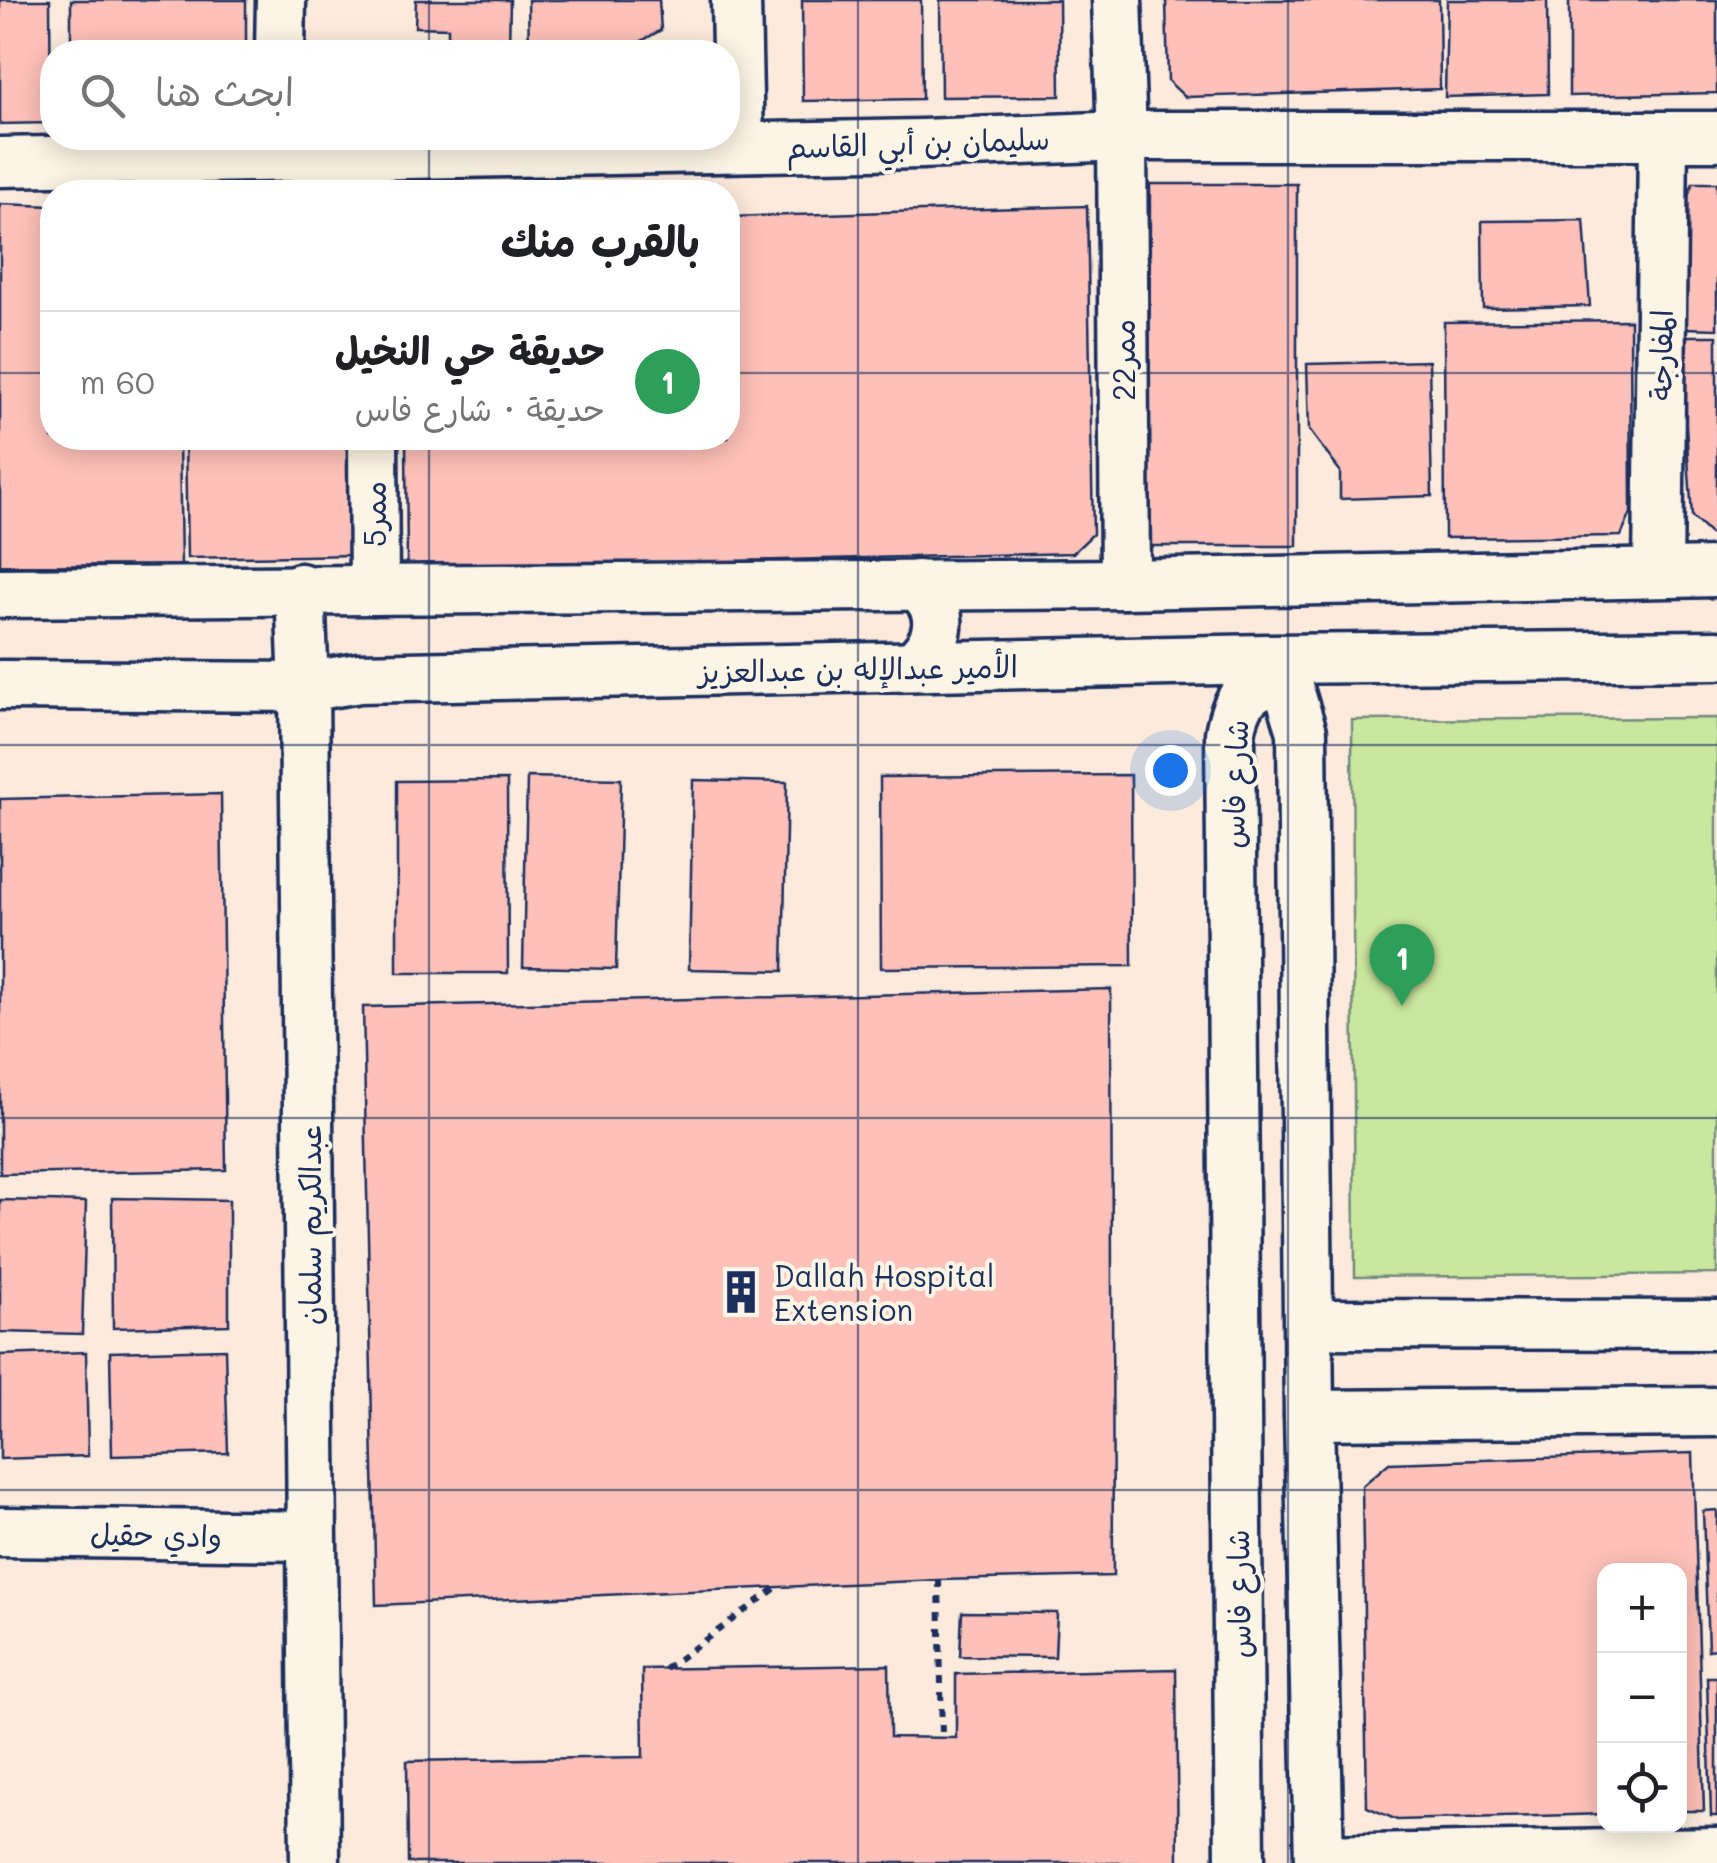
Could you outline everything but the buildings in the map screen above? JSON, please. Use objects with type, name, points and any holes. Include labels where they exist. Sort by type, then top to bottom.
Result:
[{"type":"street","points":[[280,0],[280,40]]},
{"type":"street","points":[[736,0],[737,40]]},
{"type":"street","name":"ممر22","points":[[1117,0],[1122,136],[1125,584]]},
{"type":"street","name":"سليمان بن أبي القاسم","points":[[740,146],[1122,136],[1717,136]]},
{"type":"street","name":"المفارجة","points":[[1658,572],[1662,138]]},
{"type":"street","name":"سليمان بن أبي القاسم","points":[[0,162],[240,150]]},
{"type":"street","name":"سليمان بن أبي القاسم","points":[[287,150],[371,174],[686,150]]},
{"type":"street","name":"ممر5","points":[[362,591],[372,450]]},
{"type":"street","points":[[0,592],[1125,584],[1717,572]]},
{"type":"street","points":[[968,666],[950,635],[959,603],[977,585]]},
{"type":"street","points":[[913,666],[926,656],[937,625],[932,597],[918,586]]},
{"type":"street","name":"عبدالكريم سلمان","points":[[300,588],[315,1863]]},
{"type":"street","points":[[234,589],[262,610],[272,626],[275,642],[266,664],[238,687]]},
{"type":"street","points":[[359,678],[340,664],[329,647],[326,631],[335,608],[362,591]]},
{"type":"street","name":"الأمير عبدالإله بن عبدالعزيز","points":[[0,685],[304,687],[359,678],[1717,655]]},
{"type":"street","name":"شارع فاس","points":[[1240,1863],[1230,734],[1234,713],[1244,694],[1255,685],[1276,681],[1290,693],[1302,732],[1309,1415],[1320,1862]]},
{"type":"street","points":[[1232,974],[1237,951],[1248,939],[1263,935],[1290,943],[1305,960]]},
{"type":"street","points":[[1309,1324],[1717,1325]]},
{"type":"street","points":[[1374,1414],[1351,1407],[1336,1389],[1331,1366],[1340,1343],[1358,1329],[1382,1325]]},
{"type":"street","points":[[1309,1415],[1717,1412]]},
{"type":"street","name":"وادي حقيل","points":[[0,1532],[312,1536]]},
{"type":"street","points":[[1320,1862],[1717,1852]]},
{"type":"path","points":[[940,1580],[942,1738]]},
{"type":"path","points":[[665,1669],[776,1588]]},
{"type":"green space","points":[[1717,718],[1717,1274],[1355,1277],[1352,720]]},
{"type":"place","name":"حديقة حي النخيل","points":[[1402,1006]]},
{"type":"place","name":"Dallah Hospital Extension","points":[[741,1292]]}]
